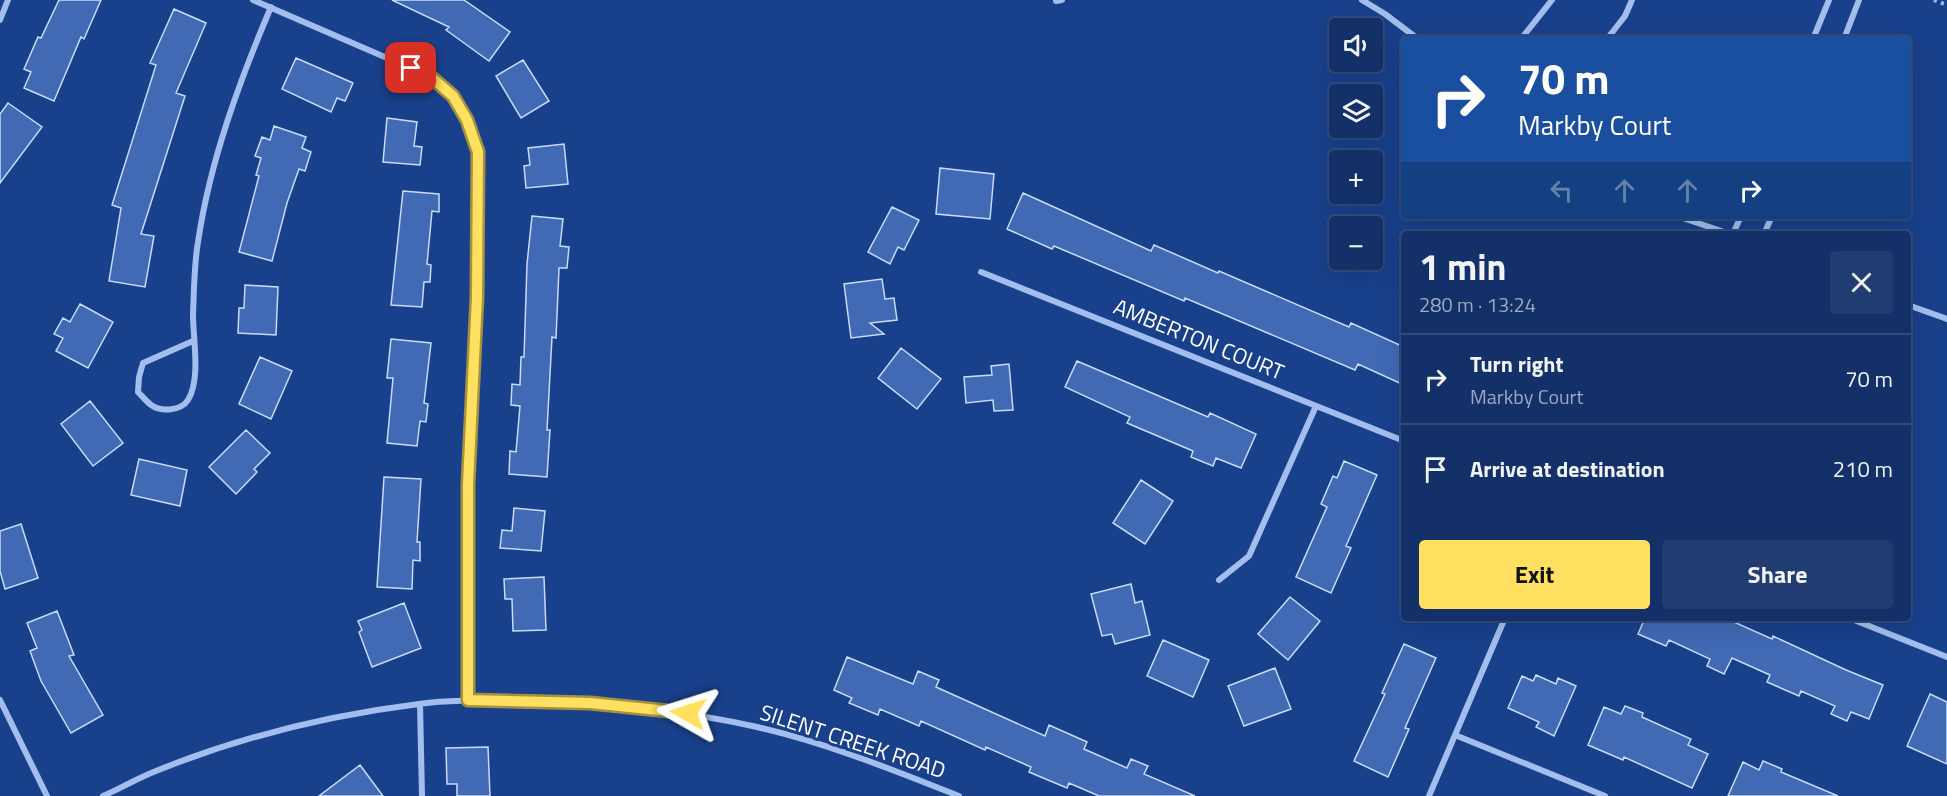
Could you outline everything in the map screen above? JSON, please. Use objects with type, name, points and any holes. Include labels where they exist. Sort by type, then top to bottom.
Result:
[{"type":"street","points":[[0,20],[8,0]]},
{"type":"street","points":[[253,0],[431,77],[453,96],[467,120],[478,152],[477,297],[468,484],[468,700]]},
{"type":"street","points":[[1056,1],[1062,0]]},
{"type":"street","points":[[1362,0],[1414,36]]},
{"type":"street","points":[[1523,36],[1552,0]]},
{"type":"street","points":[[1609,36],[1625,16],[1632,0]]},
{"type":"street","points":[[1814,36],[1829,0]]},
{"type":"street","points":[[1845,36],[1859,0]]},
{"type":"street","points":[[193,341],[143,363],[138,392],[153,406],[168,410],[187,402],[194,386],[193,341],[197,245],[204,206],[223,135],[251,53],[271,7]]},
{"type":"street","points":[[1686,219],[1723,231]]},
{"type":"street","name":"AMBERTON COURT","points":[[981,272],[1401,440]]},
{"type":"street","points":[[1911,306],[1947,319]]},
{"type":"street","points":[[1219,580],[1249,556],[1316,406]]},
{"type":"street","points":[[1429,796],[1504,621]]},
{"type":"street","points":[[1857,621],[1947,657]]},
{"type":"street","points":[[0,700],[47,796]]},
{"type":"street","name":"SILENT CREEK ROAD","points":[[103,796],[156,771],[259,736],[327,719],[420,704],[468,700],[590,703],[688,713],[759,728],[825,746],[959,796]]},
{"type":"street","points":[[420,704],[422,796]]},
{"type":"street","points":[[1455,735],[1605,796]]},
{"type":"path","points":[[1934,0],[1947,5]]},
{"type":"building","points":[[59,0],[101,0],[84,39],[81,37],[54,101],[24,88],[31,72],[24,69],[38,37],[41,38]]},
{"type":"building","points":[[392,0],[464,0],[510,32],[489,61],[446,30],[449,27]]},
{"type":"building","points":[[174,9],[206,23],[176,93],[185,96],[141,234],[154,236],[145,287],[109,281],[121,208],[112,205],[156,65],[150,63]]},
{"type":"building","points":[[296,58],[353,83],[345,101],[337,98],[331,112],[282,89]]},
{"type":"building","points":[[523,60],[549,101],[521,118],[496,76]]},
{"type":"building","points":[[8,103],[42,127],[0,183],[0,114]]},
{"type":"building","points":[[387,118],[417,122],[414,146],[422,147],[420,165],[383,162]]},
{"type":"building","points":[[274,126],[306,137],[302,148],[311,152],[305,171],[299,169],[287,203],[272,261],[239,252],[259,176],[256,175],[261,158],[255,156],[262,137],[270,140]]},
{"type":"building","points":[[564,144],[568,184],[526,188],[524,166],[530,165],[528,148]]},
{"type":"building","points":[[940,168],[994,174],[990,219],[936,214]]},
{"type":"building","points":[[403,191],[439,194],[439,212],[432,211],[427,264],[431,265],[430,282],[424,282],[422,307],[391,305]]},
{"type":"building","points":[[1023,193],[1151,251],[1154,245],[1349,327],[1351,323],[1401,346],[1401,384],[1358,364],[1355,370],[1185,298],[1184,301],[1054,246],[1052,249],[1007,229]]},
{"type":"building","points":[[892,207],[919,220],[904,250],[898,247],[890,264],[868,252]]},
{"type":"building","points":[[532,216],[563,219],[560,246],[569,247],[567,268],[559,268],[556,338],[552,337],[547,477],[509,474],[510,451],[516,452],[520,406],[511,405],[512,384],[520,385],[521,357],[524,357],[527,264]]},
{"type":"building","points":[[882,279],[885,299],[894,298],[897,320],[870,323],[884,334],[851,338],[844,284]]},
{"type":"building","points":[[245,285],[278,287],[276,335],[238,333],[239,308],[244,308]]},
{"type":"building","points":[[80,304],[113,322],[88,368],[56,351],[63,338],[54,334],[63,318],[70,322]]},
{"type":"building","points":[[391,339],[431,343],[424,403],[428,404],[426,422],[420,421],[417,446],[387,443],[393,378],[387,378]]},
{"type":"building","points":[[901,348],[941,379],[917,409],[878,378]]},
{"type":"building","points":[[260,357],[292,371],[271,419],[239,404]]},
{"type":"building","points":[[1077,361],[1208,417],[1210,413],[1256,434],[1241,468],[1216,458],[1213,466],[1191,457],[1193,451],[1127,423],[1130,417],[1065,387]]},
{"type":"building","points":[[1009,364],[1013,410],[994,411],[993,400],[966,403],[964,377],[992,375],[991,366]]},
{"type":"building","points":[[90,401],[123,443],[93,466],[61,424]]},
{"type":"building","points":[[246,430],[270,453],[254,469],[257,472],[236,494],[209,467]]},
{"type":"building","points":[[139,459],[187,470],[180,506],[131,495]]},
{"type":"building","points":[[1344,461],[1377,475],[1346,546],[1351,548],[1331,593],[1296,577],[1327,507],[1321,504],[1333,476],[1337,478]]},
{"type":"building","points":[[384,477],[421,479],[417,542],[420,542],[420,561],[413,560],[412,589],[377,587]]},
{"type":"building","points":[[1141,480],[1173,501],[1145,544],[1113,523]]},
{"type":"building","points":[[514,508],[545,511],[541,551],[500,548],[502,530],[512,531]]},
{"type":"building","points":[[21,524],[38,578],[5,589],[0,571],[0,531]]},
{"type":"building","points":[[544,577],[546,630],[513,631],[512,599],[505,599],[504,579]]},
{"type":"building","points":[[1131,584],[1135,603],[1142,601],[1150,635],[1115,644],[1112,634],[1102,636],[1091,594]]},
{"type":"building","points":[[1290,597],[1320,621],[1288,660],[1258,634]]},
{"type":"building","points":[[404,603],[421,648],[372,667],[359,632],[362,630],[358,621]]},
{"type":"building","points":[[57,611],[74,655],[69,656],[103,715],[71,733],[41,681],[30,651],[37,648],[27,623]]},
{"type":"building","points":[[1644,621],[1732,621],[1772,639],[1773,636],[1883,685],[1869,719],[1851,712],[1847,721],[1831,714],[1835,706],[1801,691],[1799,696],[1767,682],[1770,675],[1732,658],[1724,674],[1707,666],[1710,659],[1669,640],[1666,646],[1638,634]]},
{"type":"building","points":[[1163,640],[1209,660],[1193,697],[1147,676]]},
{"type":"building","points":[[1404,644],[1436,658],[1405,728],[1409,729],[1388,777],[1354,761],[1385,694],[1382,693]]},
{"type":"building","points":[[847,657],[913,684],[918,671],[939,680],[936,687],[1045,736],[1049,725],[1087,742],[1084,749],[1127,768],[1131,759],[1148,766],[1144,774],[1195,796],[1099,796],[1069,783],[1067,788],[1029,772],[1031,767],[986,747],[985,750],[921,721],[919,726],[880,709],[878,715],[849,703],[852,698],[834,690]]},
{"type":"building","points":[[1275,668],[1291,709],[1244,726],[1228,686]]},
{"type":"building","points":[[1536,675],[1556,684],[1558,678],[1576,686],[1554,736],[1536,727],[1539,722],[1508,708],[1522,676],[1533,681]]},
{"type":"building","points":[[1930,694],[1947,702],[1947,764],[1907,746]]},
{"type":"building","points":[[1625,706],[1643,713],[1642,717],[1691,739],[1688,745],[1708,754],[1692,788],[1624,757],[1623,760],[1588,745],[1604,707],[1621,714]]},
{"type":"building","points":[[488,747],[490,796],[457,796],[457,784],[447,784],[446,748]]},
{"type":"building","points":[[1763,761],[1782,769],[1781,772],[1838,796],[1728,796],[1743,762],[1759,770]]},
{"type":"building","points":[[360,765],[383,796],[319,796]]},
{"type":"route","points":[[411,68],[431,77],[453,96],[467,120],[478,152],[477,297],[468,484],[468,700],[590,703],[688,713]]}]
